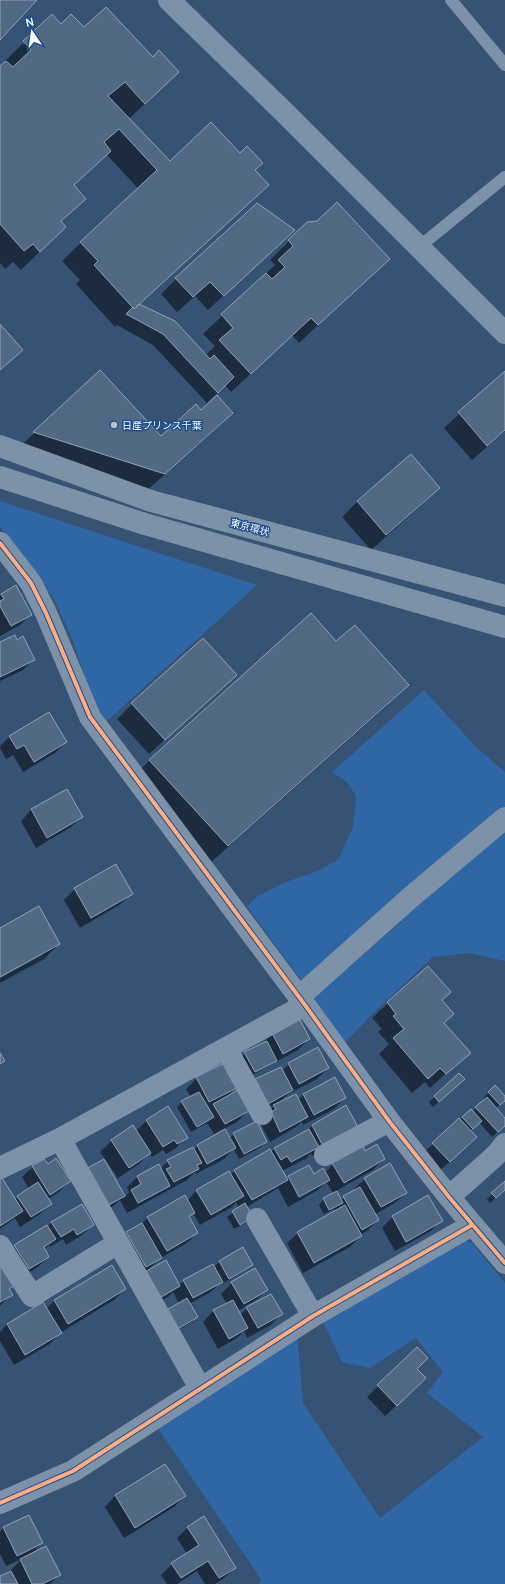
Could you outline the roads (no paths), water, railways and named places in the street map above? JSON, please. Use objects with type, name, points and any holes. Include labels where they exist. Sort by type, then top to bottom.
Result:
[{"type":"highway","name":"東京環状","points":[[0,446],[151,501],[505,596]]},
{"type":"highway","points":[[0,477],[145,524],[505,627]]},
{"type":"street","points":[[169,0],[505,334]]},
{"type":"street","points":[[0,543],[31,583],[46,613],[90,717],[302,1001],[389,1121],[449,1197],[505,1263]]},
{"type":"street","points":[[0,1168],[60,1139],[226,1048],[302,1001],[411,898],[505,818]]},
{"type":"street","points":[[226,1048],[262,1114]]},
{"type":"street","points":[[325,1155],[389,1121]]},
{"type":"street","points":[[60,1139],[200,1388]]},
{"type":"street","points":[[449,1197],[496,1155],[505,1144]]},
{"type":"street","points":[[257,1218],[313,1316]]},
{"type":"street","points":[[0,1503],[74,1471],[313,1316],[472,1224]]},
{"type":"street","points":[[0,1246],[32,1296],[118,1243]]},
{"type":"lane","points":[[451,0],[505,66]]},
{"type":"lane","points":[[419,247],[505,177]]},
{"type":"place","name":"日産プリンス千葉","points":[[114,425]]}]
